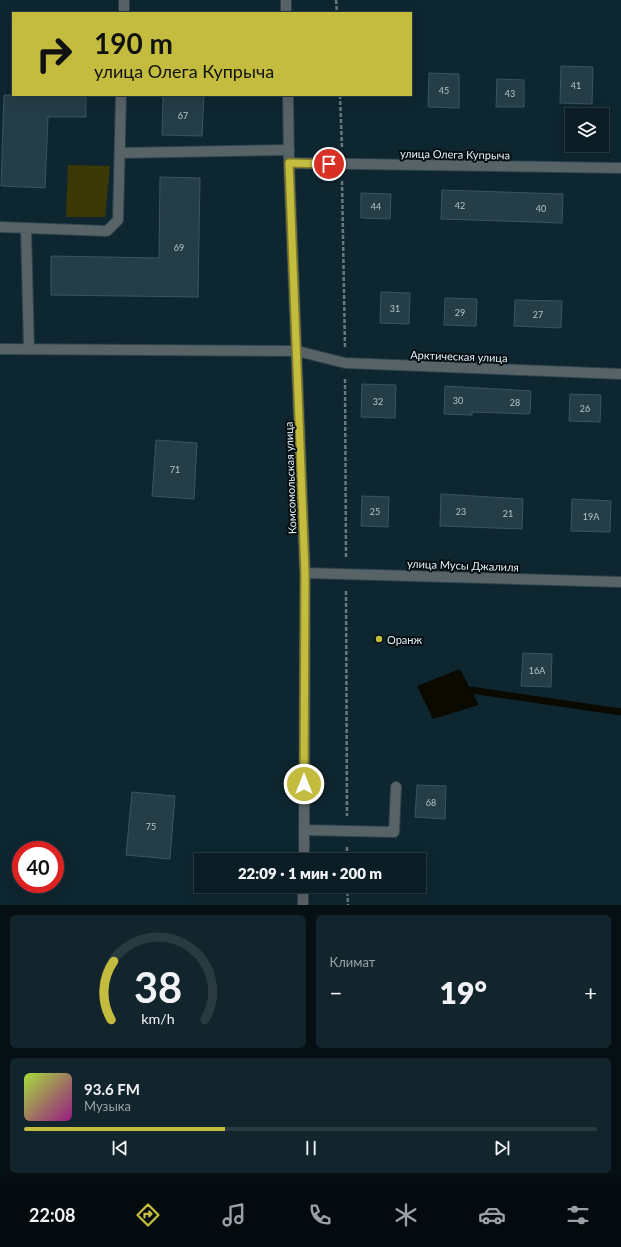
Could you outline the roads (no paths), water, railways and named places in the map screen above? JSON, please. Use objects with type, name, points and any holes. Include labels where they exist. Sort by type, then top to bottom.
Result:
[{"type":"street","points":[[124,0],[124,12]]},
{"type":"street","points":[[286,0],[286,12]]},
{"type":"street","points":[[0,227],[107,231],[118,220],[121,96]]},
{"type":"street","name":"Комсомольская улица","points":[[288,96],[289,163],[305,573],[304,853]]},
{"type":"street","points":[[120,153],[289,150]]},
{"type":"street","name":"улица Олега Купрыча","points":[[289,163],[621,168]]},
{"type":"street","points":[[26,228],[28,349]]},
{"type":"street","name":"Арктическая улица","points":[[0,349],[297,351],[345,363],[621,374]]},
{"type":"street","name":"улица Мусы Джалиля","points":[[305,573],[621,582]]},
{"type":"street","points":[[304,830],[394,832],[396,787]]},
{"type":"street","points":[[303,893],[303,905]]},
{"type":"waterway","points":[[471,690],[621,712]]},
{"type":"place","name":"Оранж","points":[[379,639]]}]
